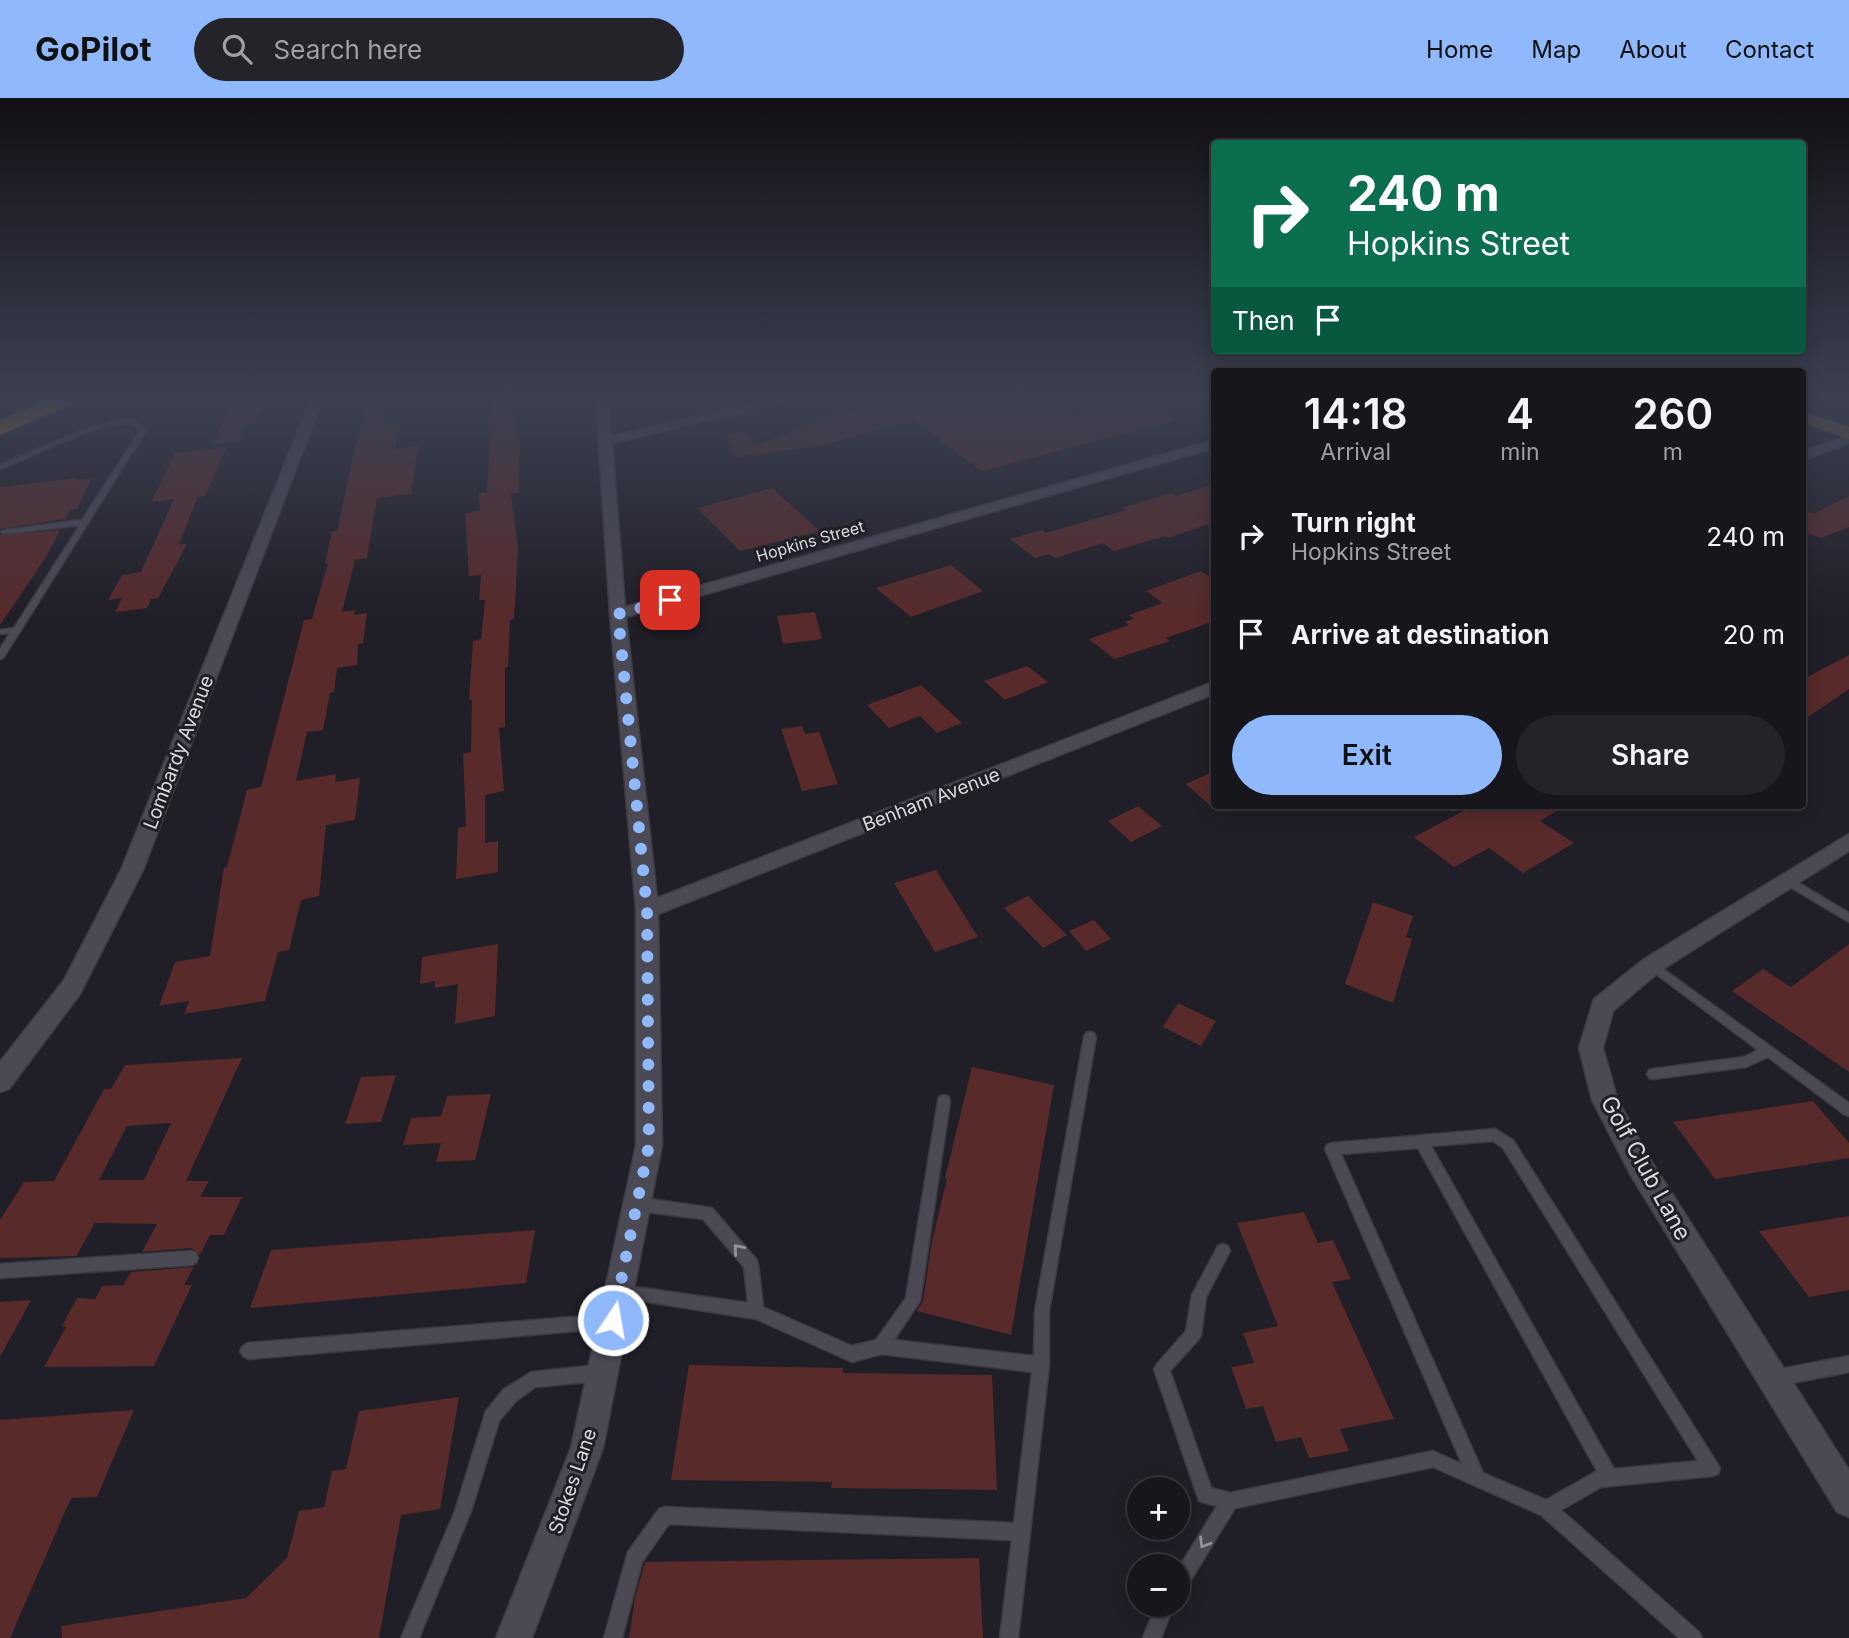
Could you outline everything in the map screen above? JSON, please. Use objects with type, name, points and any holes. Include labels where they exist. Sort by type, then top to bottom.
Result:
[{"type":"street","name":"Lombardy Avenue","points":[[0,1081],[72,987],[132,870],[288,473]]},
{"type":"street","name":"Stokes Lane","points":[[514,1638],[587,1448],[649,1145],[647,910],[618,614],[608,473]]},
{"type":"street","name":"Hopkins Street","points":[[618,614],[1113,473]]},
{"type":"street","name":"Benham Avenue","points":[[647,910],[1211,689]]},
{"type":"street","name":"Golf Club Lane","points":[[1849,841],[1652,965],[1602,1006],[1591,1048],[1605,1100],[1639,1165],[1849,1500]]},
{"type":"lane","points":[[0,656],[117,473]]},
{"type":"lane","points":[[4,532],[86,522]]},
{"type":"lane","points":[[0,632],[16,630]]},
{"type":"lane","points":[[1789,881],[1849,918]]},
{"type":"lane","points":[[1652,965],[1849,1110]]},
{"type":"lane","points":[[1009,1638],[1041,1366],[1041,1311],[1090,1037]]},
{"type":"lane","points":[[1653,1074],[1746,1062],[1768,1051]]},
{"type":"lane","points":[[881,1346],[912,1301],[944,1101]]},
{"type":"lane","points":[[1477,1478],[1332,1149],[1495,1135],[1508,1144],[1712,1468],[1599,1479],[1547,1509]]},
{"type":"lane","points":[[1421,1141],[1611,1478]]},
{"type":"lane","points":[[637,1204],[707,1213],[751,1264],[756,1312]]},
{"type":"lane","points":[[1223,1251],[1199,1295],[1193,1335],[1162,1369],[1205,1495],[1230,1501],[1433,1459],[1547,1509],[1693,1638]]},
{"type":"lane","points":[[0,1271],[191,1258]]},
{"type":"lane","points":[[619,1292],[756,1312],[852,1354],[881,1346],[1041,1366]]},
{"type":"lane","points":[[248,1351],[613,1320]]},
{"type":"lane","points":[[1773,1379],[1849,1364]]},
{"type":"lane","points":[[410,1638],[463,1511],[492,1417],[510,1395],[532,1380],[603,1372]]},
{"type":"lane","points":[[1190,1566],[1230,1501]]},
{"type":"lane","points":[[613,1638],[634,1558],[665,1515],[1022,1532]]},
{"type":"lane","points":[[1152,1638],[1160,1617]]},
{"type":"building","points":[[165,473],[215,473],[205,496],[198,497],[179,544],[187,544],[158,598],[151,599],[147,608],[115,612],[122,598],[108,600],[122,575],[141,572],[174,499],[151,502]]},
{"type":"building","points":[[350,473],[414,473],[411,494],[377,498],[367,558],[355,560],[342,612],[355,610],[354,615],[367,613],[363,643],[358,644],[357,665],[337,668],[334,692],[330,693],[323,730],[307,732],[296,781],[336,774],[335,782],[360,778],[355,820],[326,825],[319,896],[301,900],[289,950],[278,952],[265,1001],[184,1014],[189,1001],[159,1006],[175,962],[210,956],[224,868],[227,867],[247,790],[261,787],[304,620],[312,619],[328,563],[325,564],[332,531],[337,531]]},
{"type":"building","points":[[488,473],[519,473],[519,493],[511,494],[518,549],[514,619],[510,620],[508,667],[505,668],[505,727],[499,728],[504,791],[485,795],[485,843],[498,841],[498,872],[456,879],[458,828],[466,826],[463,754],[471,752],[472,700],[469,700],[473,641],[481,639],[485,600],[479,600],[481,575],[469,576],[465,513],[480,511],[479,493],[487,492]]},
{"type":"building","points":[[77,478],[75,480],[92,478],[77,509],[70,510],[65,519],[0,529],[0,487]]},
{"type":"building","points":[[1211,485],[1211,523],[1168,538],[1165,536],[1114,551],[1103,543],[1055,558],[1049,554],[1035,558],[1010,539],[1042,530],[1046,533],[1126,510],[1122,508],[1171,493],[1176,496]]},
{"type":"building","points":[[772,488],[820,531],[740,551],[697,508]]},
{"type":"building","points":[[1849,496],[1849,527],[1821,538],[1806,532],[1806,511],[1814,514]]},
{"type":"building","points":[[60,530],[46,557],[0,625],[0,535]]},
{"type":"building","points":[[951,565],[983,591],[911,617],[876,588]]},
{"type":"building","points":[[1201,571],[1211,578],[1211,622],[1166,638],[1170,641],[1114,659],[1089,639],[1129,625],[1125,622],[1134,619],[1129,615],[1163,603],[1146,591]]},
{"type":"building","points":[[815,612],[822,639],[783,644],[777,616]]},
{"type":"building","points":[[1849,655],[1849,689],[1806,718],[1806,678]]},
{"type":"building","points":[[1027,666],[1048,682],[1005,700],[984,681]]},
{"type":"building","points":[[921,685],[962,723],[937,733],[920,716],[889,728],[867,705]]},
{"type":"building","points":[[802,726],[805,734],[819,732],[838,784],[802,791],[781,729]]},
{"type":"building","points":[[1211,772],[1211,806],[1186,784]]},
{"type":"building","points":[[1138,806],[1162,826],[1131,842],[1108,821]]},
{"type":"building","points":[[1467,809],[1472,812],[1478,809],[1560,809],[1540,821],[1574,843],[1523,873],[1489,848],[1454,867],[1414,837]]},
{"type":"building","points":[[936,870],[978,937],[935,952],[894,883]]},
{"type":"building","points":[[1028,896],[1067,935],[1043,948],[1004,908]]},
{"type":"building","points":[[1373,902],[1413,916],[1406,937],[1412,939],[1393,1003],[1345,984]]},
{"type":"building","points":[[1094,920],[1111,939],[1086,951],[1069,931]]},
{"type":"building","points":[[498,944],[495,1016],[455,1024],[458,984],[435,988],[435,981],[420,984],[422,957]]},
{"type":"building","points":[[1849,944],[1849,1072],[1732,991],[1763,969],[1791,987]]},
{"type":"building","points":[[1178,1003],[1216,1021],[1201,1046],[1163,1027]]},
{"type":"building","points":[[242,1058],[186,1181],[209,1181],[200,1197],[242,1197],[224,1235],[210,1235],[200,1255],[191,1248],[142,1252],[157,1224],[95,1223],[76,1256],[0,1258],[0,1220],[24,1182],[54,1181],[104,1089],[111,1089],[125,1065]],"holes":[[[171,1123],[144,1180],[99,1180],[127,1126]]]},
{"type":"building","points":[[972,1067],[1054,1085],[1011,1335],[917,1311],[923,1301],[932,1241],[947,1179],[945,1178]]},
{"type":"building","points":[[396,1075],[381,1122],[345,1124],[361,1077]]},
{"type":"building","points":[[491,1094],[475,1160],[436,1162],[441,1143],[403,1145],[411,1118],[441,1116],[447,1096]]},
{"type":"building","points":[[1813,1101],[1849,1143],[1849,1158],[1715,1179],[1673,1122]]},
{"type":"building","points":[[1304,1212],[1318,1243],[1333,1240],[1351,1279],[1332,1282],[1394,1419],[1340,1429],[1349,1451],[1309,1458],[1301,1437],[1276,1442],[1263,1406],[1246,1409],[1231,1367],[1254,1363],[1243,1333],[1278,1326],[1237,1223]]},
{"type":"building","points":[[1849,1216],[1849,1290],[1809,1297],[1759,1231]]},
{"type":"building","points":[[535,1230],[526,1283],[250,1308],[271,1250]]},
{"type":"building","points":[[194,1267],[184,1285],[192,1285],[154,1366],[44,1367],[66,1327],[62,1326],[77,1298],[95,1299],[102,1286],[123,1285],[131,1272]]},
{"type":"building","points":[[31,1300],[0,1357],[0,1302]]},
{"type":"building","points":[[689,1365],[843,1368],[843,1373],[992,1375],[997,1490],[831,1488],[832,1482],[671,1480]]},
{"type":"building","points":[[459,1397],[440,1509],[401,1515],[379,1638],[62,1638],[61,1626],[246,1598],[287,1558],[299,1511],[324,1507],[332,1471],[346,1469],[359,1411]]},
{"type":"building","points":[[134,1410],[97,1497],[71,1498],[10,1638],[0,1638],[0,1420]]},
{"type":"building","points":[[979,1558],[983,1638],[629,1638],[635,1598],[645,1562]]},
{"type":"route","points":[[613,1320],[649,1145],[647,910],[618,614],[670,600]]}]
